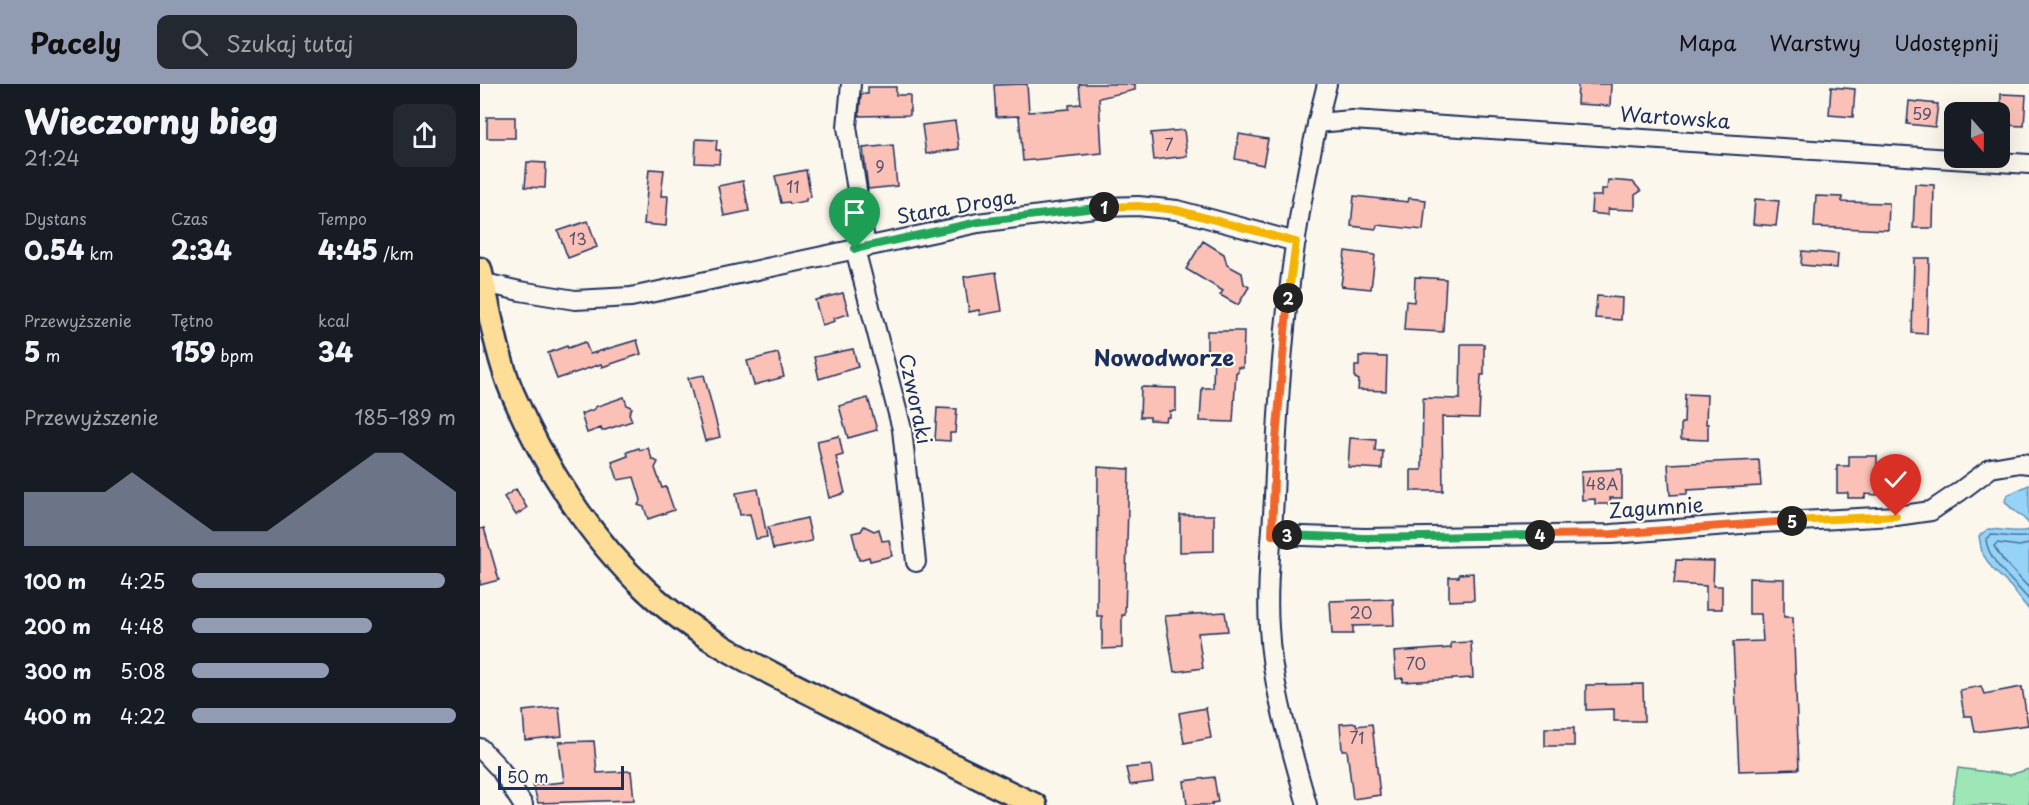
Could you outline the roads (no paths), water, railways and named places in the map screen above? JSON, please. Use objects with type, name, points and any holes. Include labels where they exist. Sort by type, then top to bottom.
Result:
[{"type":"main road","points":[[481,278],[507,378],[533,437],[576,507],[647,591],[721,645],[758,667],[1035,805]]},
{"type":"street","name":"Czworaki","points":[[851,84],[847,127],[861,248],[902,429],[916,562]]},
{"type":"street","points":[[1307,805],[1278,696],[1269,629],[1268,585],[1275,452],[1286,317],[1296,242],[1317,123],[1327,84]]},
{"type":"street","name":"Wartowska","points":[[1317,123],[1352,120],[2029,164]]},
{"type":"street","name":"Stara Droga","points":[[481,278],[520,291],[575,300],[631,297],[978,222],[1102,207],[1138,206],[1177,210],[1296,242]]},
{"type":"street","name":"Zagumnie","points":[[1272,535],[1365,538],[1612,534],[1740,524],[1896,516],[1931,511],[1991,468],[2020,463],[2029,464]]},
{"type":"street","points":[[480,748],[500,770],[523,805]]},
{"type":"water","points":[[2029,485],[2029,524],[2005,501],[2007,495]]},
{"type":"water","points":[[1988,529],[2029,530],[2029,610],[1992,568],[1982,553],[1979,536]]},
{"type":"district","name":"Nowodworze","points":[[1164,358]]}]
